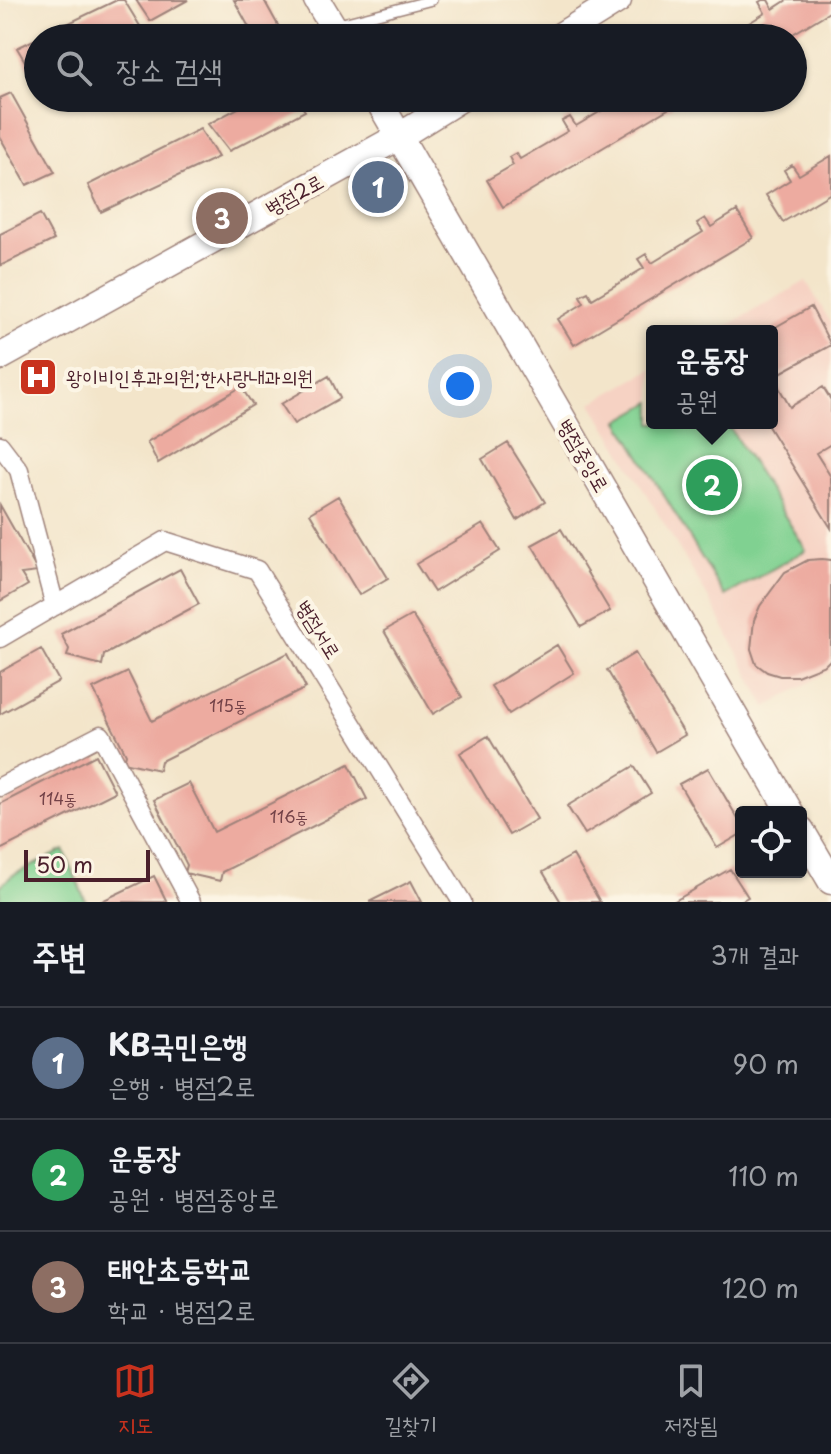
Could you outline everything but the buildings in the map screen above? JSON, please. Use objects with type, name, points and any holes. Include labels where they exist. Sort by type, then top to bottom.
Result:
[{"type":"street","points":[[317,0],[332,24]]},
{"type":"street","points":[[579,24],[618,0]]},
{"type":"street","name":"병점중앙로","points":[[385,112],[787,806]]},
{"type":"street","name":"병점2로","points":[[0,357],[439,112]]},
{"type":"street","points":[[0,445],[19,470],[55,606]]},
{"type":"street","name":"병점서로","points":[[0,638],[165,541],[257,570],[462,902]]},
{"type":"street","points":[[0,787],[101,735],[191,902]]},
{"type":"street","points":[[807,840],[831,881]]},
{"type":"lane","points":[[361,24],[432,0]]},
{"type":"shaded area","points":[[806,281],[831,323],[831,670],[766,707],[712,604],[592,403],[646,372],[646,429],[778,429],[778,325],[729,325]]},
{"type":"green space","points":[[646,405],[646,429],[731,429],[806,550],[725,596],[619,421]]},
{"type":"green space","points":[[64,850],[86,902],[0,902],[0,886],[13,875]]},
{"type":"place","name":"KB국민은행","points":[[378,187]]},
{"type":"place","name":"태안초등학교","points":[[222,218]]},
{"type":"place","name":"왕이비인후과의원;한사랑내과의원","points":[[38,377]]},
{"type":"place","name":"운동장","points":[[712,485]]}]
